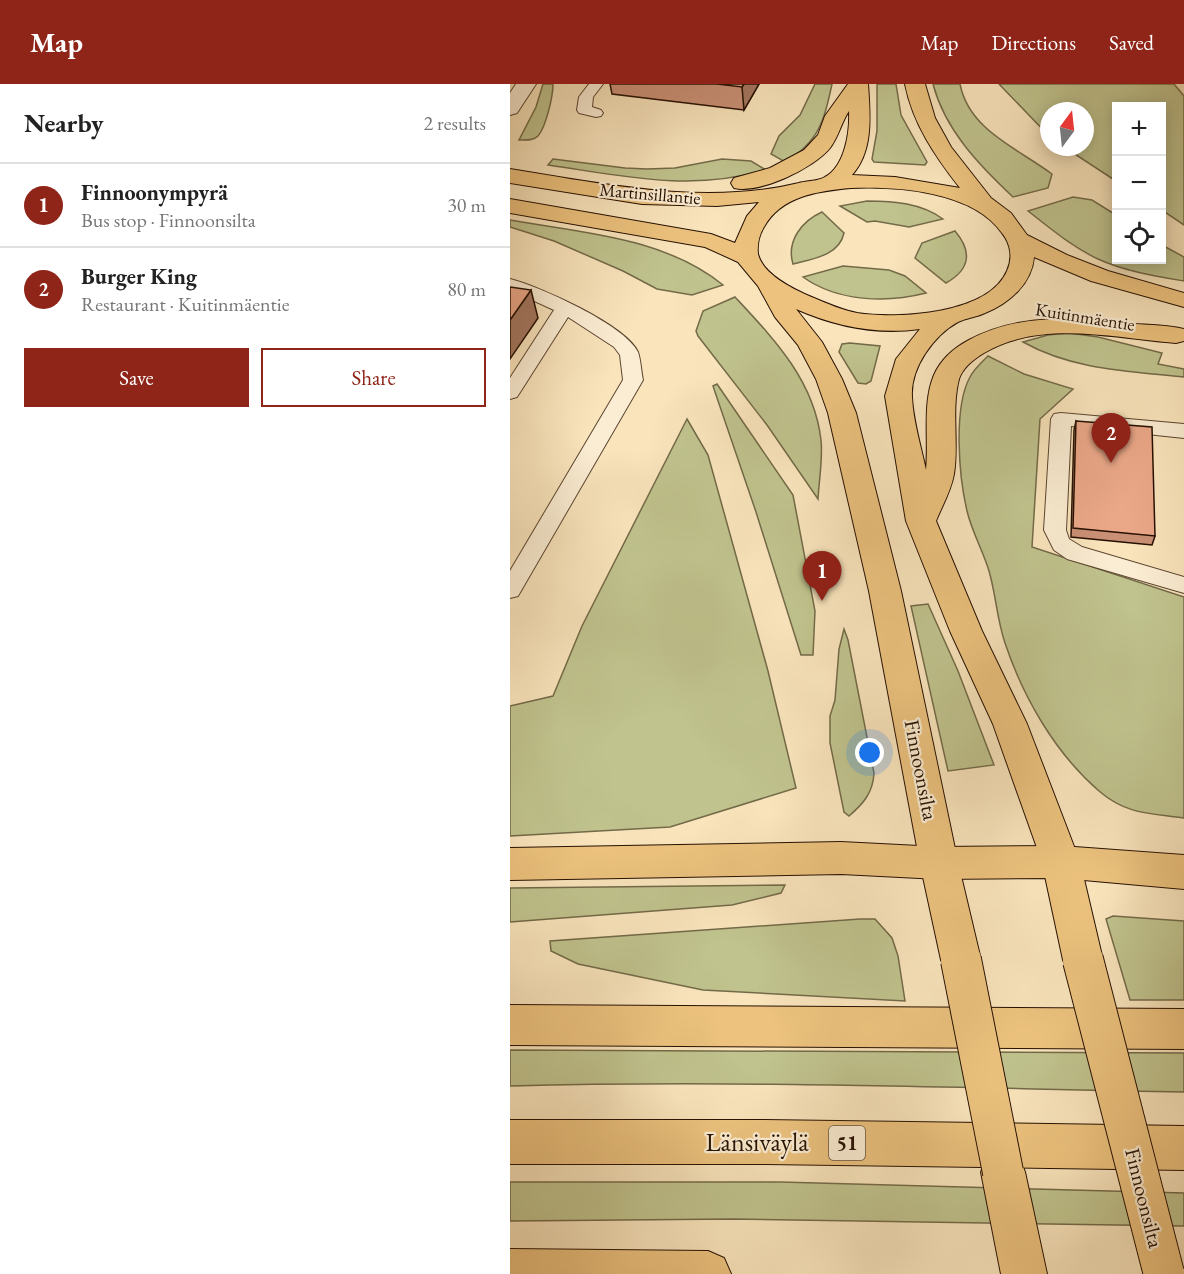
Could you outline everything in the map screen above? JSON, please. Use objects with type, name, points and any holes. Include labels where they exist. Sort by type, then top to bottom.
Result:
[{"type":"main road","points":[[915,84],[925,117],[940,146],[984,204],[1002,217],[1020,240],[1024,258],[1019,271],[1000,295],[985,304],[950,316],[891,324],[867,322],[837,316],[804,305],[770,284],[747,257],[746,242],[761,212],[773,201],[791,193],[833,182],[896,183],[927,188],[984,204]]},
{"type":"main road","points":[[833,182],[850,164],[855,149],[860,118],[858,86]]},
{"type":"main road","points":[[642,197],[729,185],[763,178],[788,169],[817,149],[828,136],[835,116],[858,86]]},
{"type":"main road","name":"Martinsillantie","points":[[510,176],[642,197],[717,199],[791,193]]},
{"type":"main road","name":"Martinsillantie","points":[[510,206],[711,241],[747,257]]},
{"type":"main road","name":"Kuitinmäentie","points":[[1020,240],[1053,259],[1092,275],[1184,300]]},
{"type":"main road","name":"Finnoonsilta","points":[[770,284],[788,317],[809,342],[829,379],[842,413],[885,591],[1024,1274]]},
{"type":"main road","name":"Kuitinmäentie","points":[[985,304],[1135,323],[1180,336]]},
{"type":"main road","name":"Finnoonsilta","points":[[950,316],[915,346],[906,363],[897,396],[921,521],[966,631],[1010,724],[1061,862],[1083,960],[1164,1274]]},
{"type":"main road","points":[[921,521],[940,472],[942,403],[946,378],[954,363],[968,351],[1003,332],[1030,327],[1088,327],[1180,336]]},
{"type":"main road","points":[[510,864],[841,858],[939,863],[1061,862],[1184,872]]},
{"type":"main road","points":[[510,1025],[1184,1029]]},
{"type":"main road","name":"Länsiväylä","points":[[510,1143],[765,1142],[1184,1148]]},
{"type":"main road","points":[[510,1272],[708,1274]]},
{"type":"street","points":[[511,106],[526,84]]},
{"type":"lane","points":[[596,84],[586,98],[584,110],[596,113]]},
{"type":"lane","points":[[510,284],[565,308],[615,339],[627,351],[633,380],[510,590]]},
{"type":"lane","points":[[510,393],[565,308]]},
{"type":"lane","points":[[1184,425],[1160,415],[1086,407],[1071,410],[1061,419],[1055,530],[1057,539],[1063,548],[1184,585]]},
{"type":"lane","points":[[1061,419],[1184,431]]},
{"type":"green space","points":[[543,84],[553,84],[544,126],[536,138],[519,140],[536,107]]},
{"type":"green space","points":[[815,84],[832,84],[823,120],[806,147],[785,162],[771,154],[779,136],[800,115]]},
{"type":"green space","points":[[877,84],[896,84],[901,115],[927,162],[925,165],[874,162],[872,159],[877,131]]},
{"type":"green space","points":[[933,84],[960,84],[973,114],[984,126],[1052,174],[1048,188],[1013,197],[976,159],[955,132],[938,101]]},
{"type":"green space","points":[[999,84],[1174,84],[1184,96],[1184,225],[1166,213],[1166,102],[1112,102],[1112,178],[1078,156],[1094,156],[1094,102],[1040,102],[1040,127]]},
{"type":"green space","points":[[553,159],[647,169],[675,168],[722,159],[751,161],[766,170],[738,177],[711,180],[657,180],[548,165]]},
{"type":"green space","points":[[1073,197],[1092,200],[1112,212],[1112,264],[1166,264],[1166,247],[1184,257],[1184,281],[1129,270],[1108,263],[1098,259],[1070,243],[1028,211]]},
{"type":"green space","points":[[867,201],[916,206],[943,219],[909,227],[875,221],[867,222],[840,206]]},
{"type":"green space","points":[[822,212],[844,233],[841,241],[831,252],[793,264],[792,247],[797,233],[802,226]]},
{"type":"green space","points":[[510,220],[621,239],[649,247],[675,256],[700,269],[723,285],[692,295],[657,289],[623,271],[554,241],[510,227]]},
{"type":"green space","points":[[955,231],[961,238],[966,259],[960,272],[946,283],[915,258],[922,243]]},
{"type":"green space","points":[[843,266],[889,270],[905,276],[926,293],[879,299],[847,296],[803,277]]},
{"type":"green space","points":[[735,297],[778,345],[801,379],[810,398],[821,440],[818,499],[767,425],[698,336],[696,331],[703,311]]},
{"type":"green space","points":[[1069,333],[1098,337],[1162,353],[1158,364],[1184,369],[1184,377],[1122,371],[1081,364],[1023,342],[1048,335]]},
{"type":"green space","points":[[842,344],[880,346],[871,381],[866,384],[858,383],[839,352]]},
{"type":"green space","points":[[988,356],[1024,374],[1073,389],[1040,419],[1032,547],[1184,597],[1184,818],[1129,809],[1099,791],[1068,759],[1042,723],[1012,663],[1002,634],[989,571],[967,511],[960,462],[959,424],[965,390],[972,374]]},
{"type":"green space","points":[[717,384],[793,495],[815,611],[813,655],[801,655],[713,386]]},
{"type":"green space","points":[[687,419],[708,455],[768,671],[796,788],[670,827],[510,836],[510,706],[553,696],[582,626]]},
{"type":"green space","points":[[928,604],[958,671],[994,765],[948,771],[911,606]]},
{"type":"green space","points":[[844,629],[874,773],[872,786],[866,798],[849,816],[844,812],[830,743],[830,716],[835,700],[839,649]]},
{"type":"green space","points":[[785,885],[781,893],[732,905],[510,922],[510,888]]},
{"type":"green space","points":[[1113,916],[1184,921],[1184,1000],[1130,1000],[1106,919]]},
{"type":"green space","points":[[875,919],[892,938],[898,956],[905,1001],[703,990],[578,964],[551,951],[550,941]]},
{"type":"green space","points":[[510,1050],[1184,1053],[1184,1092],[763,1084],[510,1086]]},
{"type":"green space","points":[[510,1182],[780,1182],[1184,1193],[1184,1226],[734,1219],[510,1221]]},
{"type":"building","points":[[717,84],[744,84],[742,87]]},
{"type":"building","points":[[510,287],[531,290],[510,320]]},
{"type":"building","points":[[1076,421],[1152,427],[1155,536],[1073,528]]},
{"type":"place","name":"Burger King","points":[[1111,463]]},
{"type":"place","name":"Finnoonympyrä","points":[[822,601]]}]
